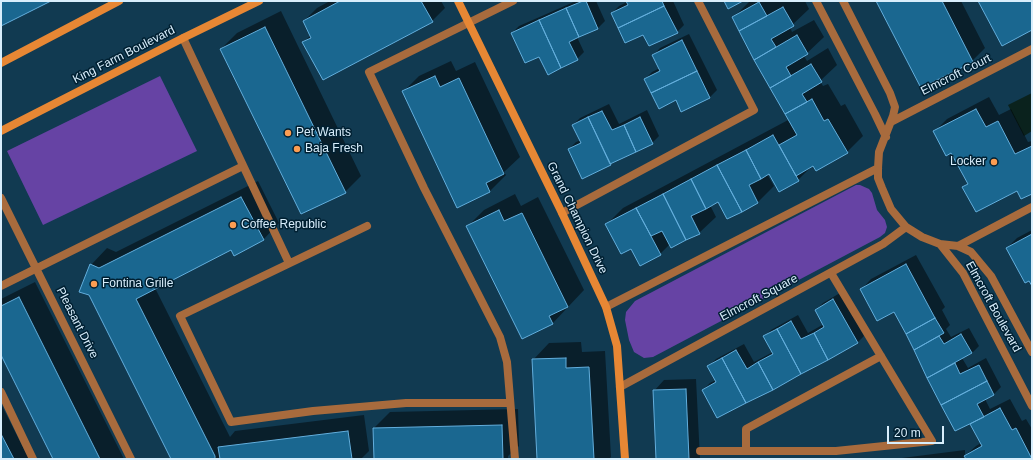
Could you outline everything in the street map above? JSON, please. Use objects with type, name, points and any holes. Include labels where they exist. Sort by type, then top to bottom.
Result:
[{"type":"street","points":[[1,63],[119,1]]},
{"type":"street","name":"King Farm Boulevard","points":[[1,131],[258,1]]},
{"type":"street","name":"Grand Champion Drive","points":[[458,1],[562,213],[606,307],[617,346],[625,459]]},
{"type":"street","points":[[513,1],[369,72],[424,188],[500,337],[507,362],[515,459]]},
{"type":"street","points":[[562,213],[754,110],[698,1]]},
{"type":"street","points":[[816,1],[876,114],[886,137]]},
{"type":"street","name":"Elmcroft Boulevard","points":[[843,1],[890,93],[894,107],[891,122],[879,152],[878,168],[878,178],[891,209],[906,227],[922,237],[940,244],[958,246],[971,252],[991,276],[1032,352]]},
{"type":"street","points":[[183,38],[290,263]]},
{"type":"street","name":"Elmcroft Court","points":[[891,122],[1032,49]]},
{"type":"street","points":[[1,286],[243,166]]},
{"type":"street","points":[[606,307],[878,168]]},
{"type":"street","name":"Pleasant Drive","points":[[1,198],[131,459]]},
{"type":"street","points":[[958,246],[1032,207]]},
{"type":"street","points":[[367,226],[180,316],[231,422],[313,411],[406,403],[510,403]]},
{"type":"street","name":"Elmcroft Square","points":[[620,387],[883,244],[906,227]]},
{"type":"street","name":"Elmcroft Boulevard","points":[[940,244],[962,272],[1032,406]]},
{"type":"street","points":[[700,451],[836,451],[932,441],[831,273]]},
{"type":"street","points":[[746,451],[746,429],[881,356]]},
{"type":"street","points":[[1,392],[33,459]]},
{"type":"shaded area","points":[[160,76],[197,151],[43,225],[7,151]]},
{"type":"shaded area","points":[[1032,93],[1032,131],[1024,136],[1008,105]]},
{"type":"shaded area","points":[[856,185],[869,189],[872,193],[877,210],[885,220],[887,227],[885,233],[880,237],[653,357],[644,358],[634,352],[629,340],[625,320],[626,312],[635,301]]},
{"type":"building","points":[[1,1],[51,1],[1,26]]},
{"type":"building","points":[[340,1],[421,1],[433,22],[323,80],[302,42],[311,38],[303,21]]},
{"type":"building","points":[[586,1],[598,29],[579,37],[566,8]]},
{"type":"building","points":[[626,1],[662,1],[664,6],[618,28],[611,13],[628,5]]},
{"type":"building","points":[[724,1],[743,1],[728,9]]},
{"type":"building","points":[[876,1],[942,1],[973,62],[921,88]]},
{"type":"building","points":[[978,1],[1032,1],[1032,30],[1002,46]]},
{"type":"building","points":[[759,2],[767,16],[739,31],[732,17]]},
{"type":"building","points":[[664,6],[678,33],[649,46],[643,35],[625,43],[618,28]]},
{"type":"building","points":[[783,7],[794,26],[771,39],[776,47],[754,60],[739,31]]},
{"type":"building","points":[[566,8],[579,37],[569,42],[578,60],[561,68],[539,20]]},
{"type":"building","points":[[539,20],[561,68],[548,75],[539,57],[525,63],[511,33]]},
{"type":"building","points":[[265,27],[346,193],[301,214],[220,49]]},
{"type":"building","points":[[797,35],[808,54],[786,67],[791,76],[770,88],[754,60]]},
{"type":"building","points":[[682,40],[697,71],[651,93],[644,79],[660,71],[652,55]]},
{"type":"building","points":[[811,64],[822,82],[802,94],[807,102],[785,114],[770,88]]},
{"type":"building","points":[[697,71],[710,98],[681,112],[676,100],[659,109],[651,93]]},
{"type":"building","points":[[435,76],[440,87],[459,78],[504,174],[486,183],[490,192],[457,208],[402,91]]},
{"type":"building","points":[[812,99],[824,121],[828,119],[848,153],[816,171],[813,166],[796,176],[779,145],[797,135],[785,114]]},
{"type":"building","name":"Locker","points":[[976,109],[986,127],[998,121],[1015,154],[1032,146],[1032,194],[1021,199],[1017,191],[976,212],[962,187],[968,184],[951,153],[946,156],[933,131]]},
{"type":"building","points":[[602,111],[612,130],[624,125],[636,152],[610,164],[588,117]]},
{"type":"building","points":[[588,117],[611,165],[582,179],[568,149],[581,143],[572,125]]},
{"type":"building","points":[[640,117],[653,144],[636,152],[624,125]]},
{"type":"building","points":[[773,135],[799,181],[779,192],[769,174],[761,179],[746,150]]},
{"type":"building","points":[[746,150],[761,179],[749,185],[758,203],[742,212],[717,165]]},
{"type":"building","points":[[717,165],[742,212],[727,219],[718,202],[706,209],[691,179]]},
{"type":"building","points":[[691,179],[706,209],[691,216],[700,234],[686,240],[663,194]]},
{"type":"building","points":[[663,194],[686,240],[671,248],[662,231],[651,236],[636,208]]},
{"type":"building","points":[[241,197],[264,240],[234,256],[231,250],[136,299],[215,456],[215,459],[171,459],[89,295],[79,292],[90,264],[99,268]]},
{"type":"building","points":[[636,208],[661,255],[640,266],[631,249],[621,254],[605,224]]},
{"type":"building","points":[[499,210],[504,221],[522,213],[568,307],[549,316],[553,324],[522,339],[466,226]]},
{"type":"building","points":[[1032,234],[1032,286],[1029,281],[1025,283],[1006,248]]},
{"type":"building","points":[[906,264],[935,318],[906,334],[894,312],[877,321],[860,289]]},
{"type":"building","points":[[19,297],[100,459],[53,459],[1,355],[1,306]]},
{"type":"building","points":[[833,299],[858,343],[828,360],[814,333],[824,327],[815,310]]},
{"type":"building","points":[[935,318],[944,333],[914,350],[906,334]]},
{"type":"building","points":[[791,321],[801,339],[814,333],[828,360],[801,374],[777,329]]},
{"type":"building","points":[[777,329],[801,374],[773,390],[758,362],[773,354],[763,336]]},
{"type":"building","points":[[961,334],[972,353],[927,378],[914,350],[939,336],[944,344]]},
{"type":"building","points":[[736,350],[747,369],[758,362],[773,390],[746,403],[722,358]]},
{"type":"building","points":[[566,358],[566,368],[589,367],[594,459],[537,459],[532,359]]},
{"type":"building","points":[[722,358],[746,403],[717,418],[702,390],[716,382],[707,366]]},
{"type":"building","points":[[955,363],[960,374],[979,365],[987,381],[941,405],[927,378]]},
{"type":"building","points":[[987,381],[994,395],[977,404],[984,417],[955,431],[941,405]]},
{"type":"building","points":[[686,389],[689,459],[656,459],[653,390]]},
{"type":"building","points":[[1000,408],[1012,430],[1016,428],[1032,459],[966,459],[964,456],[982,446],[970,424]]},
{"type":"building","points":[[502,425],[503,459],[374,459],[373,428]]},
{"type":"building","points":[[348,431],[352,459],[220,459],[218,447]]},
{"type":"building","points":[[1,434],[14,459],[1,459]]},
{"type":"place","name":"Pet Wants","points":[[288,133]]},
{"type":"place","name":"Baja Fresh","points":[[297,149]]},
{"type":"place","name":"Locker","points":[[994,162]]},
{"type":"place","name":"Coffee Republic","points":[[233,225]]},
{"type":"place","name":"Fontina Grille","points":[[94,284]]}]
